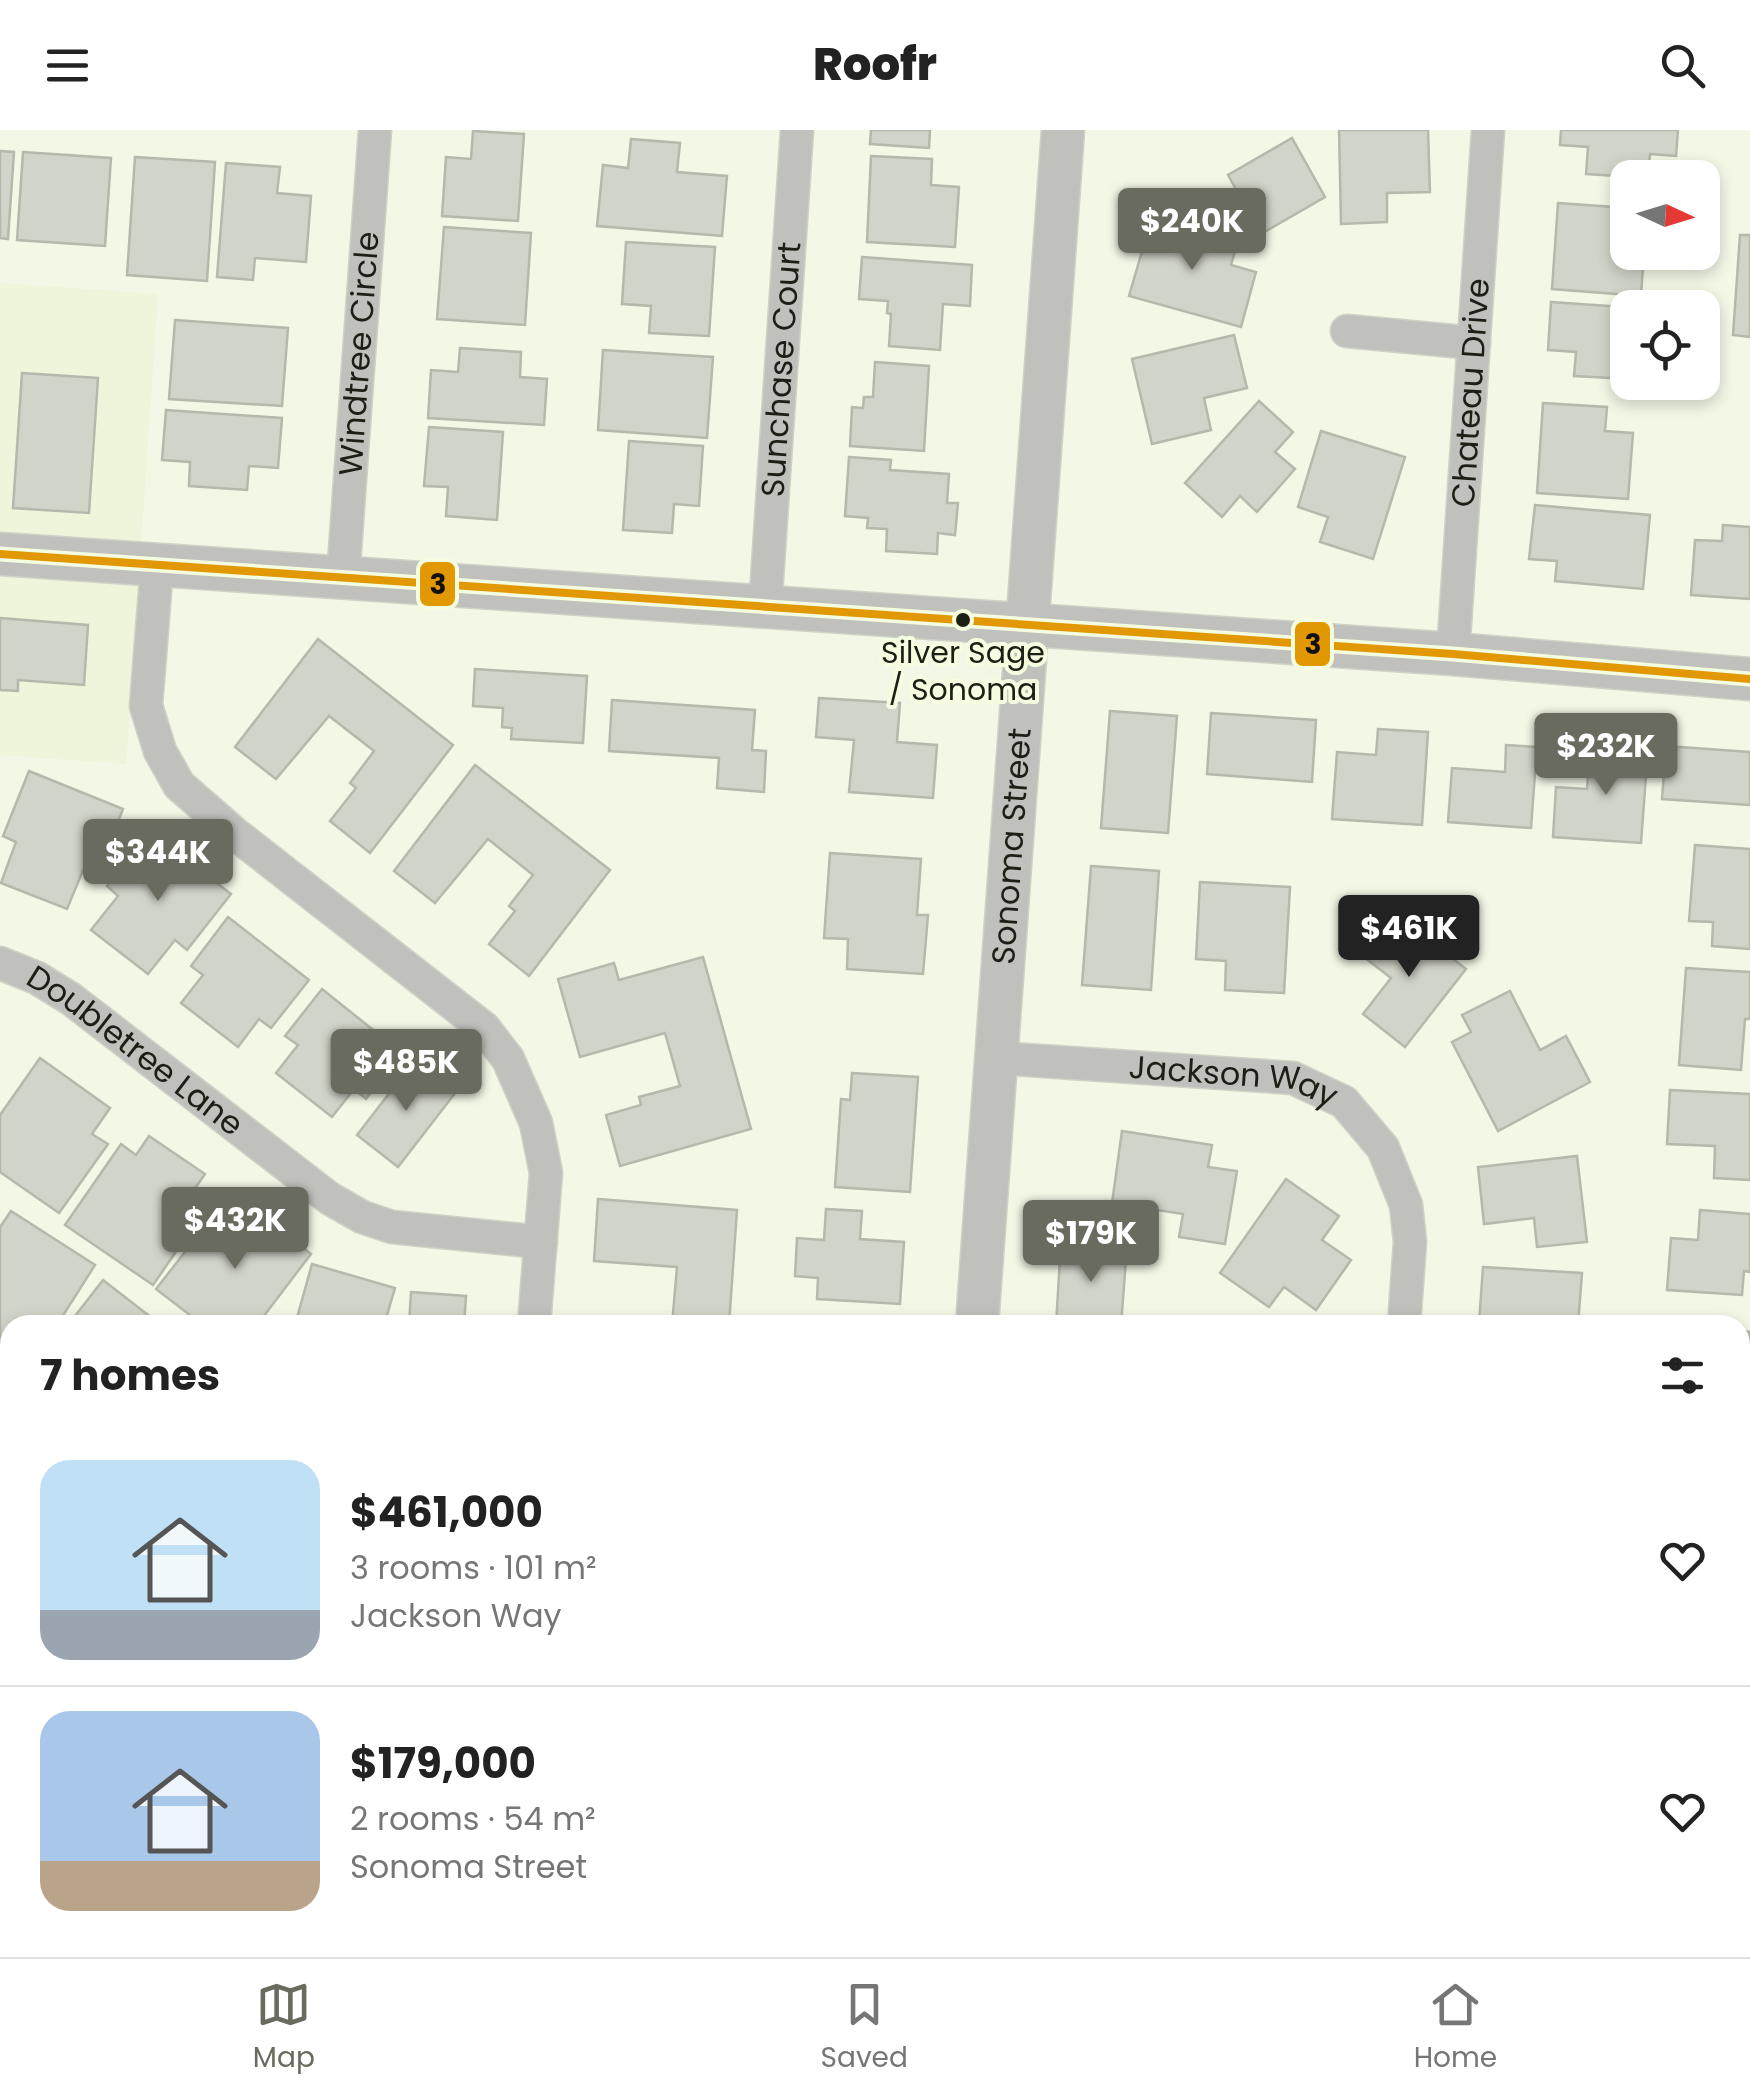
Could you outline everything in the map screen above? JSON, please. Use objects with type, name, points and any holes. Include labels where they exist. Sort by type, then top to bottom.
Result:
[{"type":"street","name":"Windtree Circle","points":[[343,578],[375,130]]},
{"type":"street","name":"Sunchase Court","points":[[765,608],[797,130]]},
{"type":"street","name":"Sonoma Street","points":[[978,1315],[1063,130]]},
{"type":"street","name":"Chateau Drive","points":[[1454,654],[1488,130]]},
{"type":"street","points":[[1348,331],[1474,343]]},
{"type":"street","points":[[0,554],[1454,654],[1750,679]]},
{"type":"street","points":[[158,566],[146,706],[160,751],[179,785],[234,833],[484,1028],[508,1059],[536,1123],[546,1173],[535,1315]]},
{"type":"street","name":"Doubletree Lane","points":[[0,962],[72,999],[329,1198],[362,1217],[392,1226],[541,1242]]},
{"type":"street","name":"Jackson Way","points":[[996,1058],[1293,1078],[1344,1102],[1383,1148],[1406,1206],[1410,1242],[1405,1315]]},
{"type":"shaded area","points":[[0,283],[158,294],[126,764],[0,755]]},
{"type":"building","points":[[871,130],[930,130],[929,148],[870,144]]},
{"type":"building","points":[[1339,130],[1428,130],[1430,192],[1387,193],[1387,222],[1341,224]]},
{"type":"building","points":[[1561,130],[1678,130],[1676,156],[1650,154],[1650,160],[1610,160],[1610,176],[1586,174],[1588,147],[1560,145]]},
{"type":"building","points":[[473,131],[524,134],[518,221],[442,216],[446,157],[471,159]]},
{"type":"building","points":[[1292,138],[1325,197],[1261,234],[1228,175]]},
{"type":"building","points":[[631,139],[680,143],[677,172],[727,176],[722,236],[597,226],[603,165],[628,168]]},
{"type":"building","points":[[0,151],[14,152],[8,239],[0,238]]},
{"type":"building","points":[[23,152],[111,158],[105,246],[17,240]]},
{"type":"building","points":[[871,156],[932,159],[931,185],[959,187],[955,247],[867,242]]},
{"type":"building","points":[[135,157],[215,162],[207,281],[127,275]]},
{"type":"building","points":[[226,163],[280,167],[277,193],[311,196],[306,262],[255,258],[253,280],[217,277]]},
{"type":"building","points":[[1558,203],[1610,207],[1610,270],[1643,270],[1641,290],[1610,290],[1610,294],[1552,289]]},
{"type":"building","points":[[1152,217],[1238,241],[1231,265],[1256,272],[1241,327],[1129,296]]},
{"type":"building","points":[[444,227],[531,233],[525,325],[437,319]]},
{"type":"building","points":[[1740,235],[1750,235],[1750,337],[1733,335]]},
{"type":"building","points":[[626,242],[715,247],[709,336],[649,333],[651,306],[622,304]]},
{"type":"building","points":[[862,257],[972,265],[970,306],[943,304],[940,350],[889,346],[888,301],[859,299]]},
{"type":"building","points":[[1551,302],[1610,306],[1610,378],[1574,376],[1576,352],[1548,350]]},
{"type":"building","points":[[175,320],[288,328],[282,406],[169,399]]},
{"type":"building","points":[[1234,335],[1247,388],[1204,398],[1211,430],[1152,444],[1132,359]]},
{"type":"building","points":[[460,348],[521,352],[520,377],[547,379],[544,425],[428,418],[431,370],[458,372]]},
{"type":"building","points":[[603,350],[713,357],[707,438],[598,430]]},
{"type":"building","points":[[875,362],[929,366],[924,451],[850,446],[852,407],[863,408],[864,397],[873,397]]},
{"type":"building","points":[[22,373],[98,378],[89,513],[13,508]]},
{"type":"building","points":[[1259,401],[1293,432],[1275,452],[1295,469],[1257,512],[1240,496],[1222,517],[1185,483]]},
{"type":"building","points":[[1543,403],[1607,407],[1605,431],[1633,433],[1628,499],[1537,493]]},
{"type":"building","points":[[166,410],[282,418],[278,468],[249,466],[247,490],[189,486],[190,462],[162,460]]},
{"type":"building","points":[[429,427],[503,432],[497,520],[446,516],[448,487],[424,486]]},
{"type":"building","points":[[1321,431],[1405,457],[1373,559],[1320,542],[1328,517],[1298,507]]},
{"type":"building","points":[[629,441],[703,446],[699,506],[674,504],[672,533],[623,530]]},
{"type":"building","points":[[849,457],[891,460],[890,470],[949,474],[947,503],[958,503],[955,535],[938,533],[937,554],[886,551],[887,529],[867,528],[868,518],[845,516]]},
{"type":"building","points":[[1535,505],[1650,515],[1643,589],[1555,581],[1557,561],[1529,559]]},
{"type":"building","points":[[1723,525],[1750,527],[1750,599],[1691,595],[1695,540],[1722,541]]},
{"type":"building","points":[[0,618],[88,625],[84,685],[18,680],[18,691],[0,690]]},
{"type":"building","points":[[318,639],[453,745],[370,853],[330,821],[356,788],[350,783],[374,751],[329,716],[276,779],[235,747]]},
{"type":"building","points":[[475,669],[587,676],[583,743],[511,739],[512,728],[502,727],[503,708],[473,706]]},
{"type":"building","points":[[819,698],[900,703],[897,742],[937,745],[933,798],[849,792],[854,740],[816,737]]},
{"type":"building","points":[[612,700],[755,710],[752,750],[766,751],[764,792],[717,788],[719,758],[609,751]]},
{"type":"building","points":[[1110,711],[1177,716],[1168,833],[1101,828]]},
{"type":"building","points":[[1211,713],[1316,720],[1312,782],[1207,774]]},
{"type":"building","points":[[1378,729],[1428,732],[1422,825],[1332,819],[1337,752],[1376,755]]},
{"type":"building","points":[[1506,745],[1537,747],[1531,828],[1448,822],[1452,768],[1505,772]]},
{"type":"building","points":[[1590,745],[1648,749],[1641,843],[1553,837],[1556,787],[1587,789]]},
{"type":"building","points":[[1666,746],[1750,752],[1750,805],[1662,799]]},
{"type":"building","points":[[475,765],[610,870],[529,976],[489,944],[515,911],[509,906],[533,875],[488,839],[435,903],[394,871]]},
{"type":"building","points":[[29,771],[123,809],[97,874],[84,868],[67,909],[1,883],[16,842],[3,836]]},
{"type":"building","points":[[150,831],[231,894],[187,950],[175,940],[148,974],[91,930],[118,896],[107,886]]},
{"type":"building","points":[[1695,845],[1750,849],[1750,949],[1712,946],[1713,922],[1689,921]]},
{"type":"building","points":[[830,853],[921,859],[917,915],[928,915],[923,974],[847,969],[848,939],[824,938]]},
{"type":"building","points":[[1091,866],[1159,871],[1151,990],[1082,985]]},
{"type":"building","points":[[1200,882],[1290,887],[1284,993],[1225,990],[1226,961],[1196,959]]},
{"type":"building","points":[[1397,915],[1466,969],[1405,1047],[1363,1014],[1391,978],[1364,957]]},
{"type":"building","points":[[228,917],[309,980],[271,1028],[259,1019],[238,1047],[181,1003],[203,975],[191,966]]},
{"type":"building","points":[[703,957],[751,1129],[620,1166],[606,1115],[641,1105],[639,1097],[680,1086],[665,1033],[580,1057],[558,979],[614,963],[619,980]]},
{"type":"building","points":[[1686,968],[1750,972],[1750,1019],[1745,1019],[1741,1070],[1679,1065]]},
{"type":"building","points":[[322,989],[402,1053],[366,1099],[354,1089],[332,1117],[276,1073],[298,1045],[285,1036]]},
{"type":"building","points":[[1510,991],[1540,1050],[1566,1036],[1590,1082],[1498,1131],[1452,1042],[1471,1032],[1462,1015]]},
{"type":"building","points":[[40,1058],[110,1108],[92,1134],[108,1144],[59,1213],[0,1172],[0,1115]]},
{"type":"building","points":[[415,1060],[456,1092],[398,1167],[357,1135]]},
{"type":"building","points":[[852,1073],[918,1077],[910,1192],[835,1187],[841,1099],[850,1100]]},
{"type":"building","points":[[1670,1090],[1750,1094],[1750,1180],[1714,1178],[1715,1146],[1667,1144]]},
{"type":"building","points":[[1122,1131],[1212,1145],[1208,1167],[1237,1171],[1225,1244],[1179,1237],[1183,1214],[1112,1203]]},
{"type":"building","points":[[149,1136],[205,1174],[187,1200],[204,1211],[153,1285],[65,1225],[121,1144],[136,1155]]},
{"type":"building","points":[[1577,1156],[1587,1242],[1537,1247],[1534,1218],[1484,1224],[1478,1167]]},
{"type":"building","points":[[1286,1179],[1339,1216],[1322,1240],[1351,1260],[1316,1310],[1284,1287],[1269,1307],[1220,1273]]},
{"type":"building","points":[[598,1199],[737,1210],[730,1315],[673,1315],[677,1267],[594,1261]]},
{"type":"building","points":[[247,1204],[311,1254],[265,1315],[190,1315],[156,1289],[203,1229],[219,1241]]},
{"type":"building","points":[[826,1209],[862,1211],[860,1239],[904,1242],[900,1304],[817,1299],[818,1278],[795,1276],[797,1238],[824,1240]]},
{"type":"building","points":[[1700,1210],[1750,1214],[1750,1272],[1744,1271],[1742,1295],[1667,1290],[1671,1238],[1698,1240]]},
{"type":"building","points":[[11,1211],[95,1265],[63,1315],[0,1315],[0,1227]]},
{"type":"building","points":[[1061,1242],[1127,1247],[1122,1315],[1057,1315]]},
{"type":"building","points":[[312,1264],[395,1288],[387,1315],[298,1315]]},
{"type":"building","points":[[1483,1267],[1582,1273],[1579,1315],[1480,1315]]},
{"type":"building","points":[[103,1280],[148,1315],[76,1315]]},
{"type":"building","points":[[411,1292],[466,1296],[465,1315],[410,1315]]},
{"type":"transit line","name":"3","points":[[0,554],[1453,654],[1750,679]]},
{"type":"place","name":"Silver Sage / Sonoma","points":[[963,620]]}]
